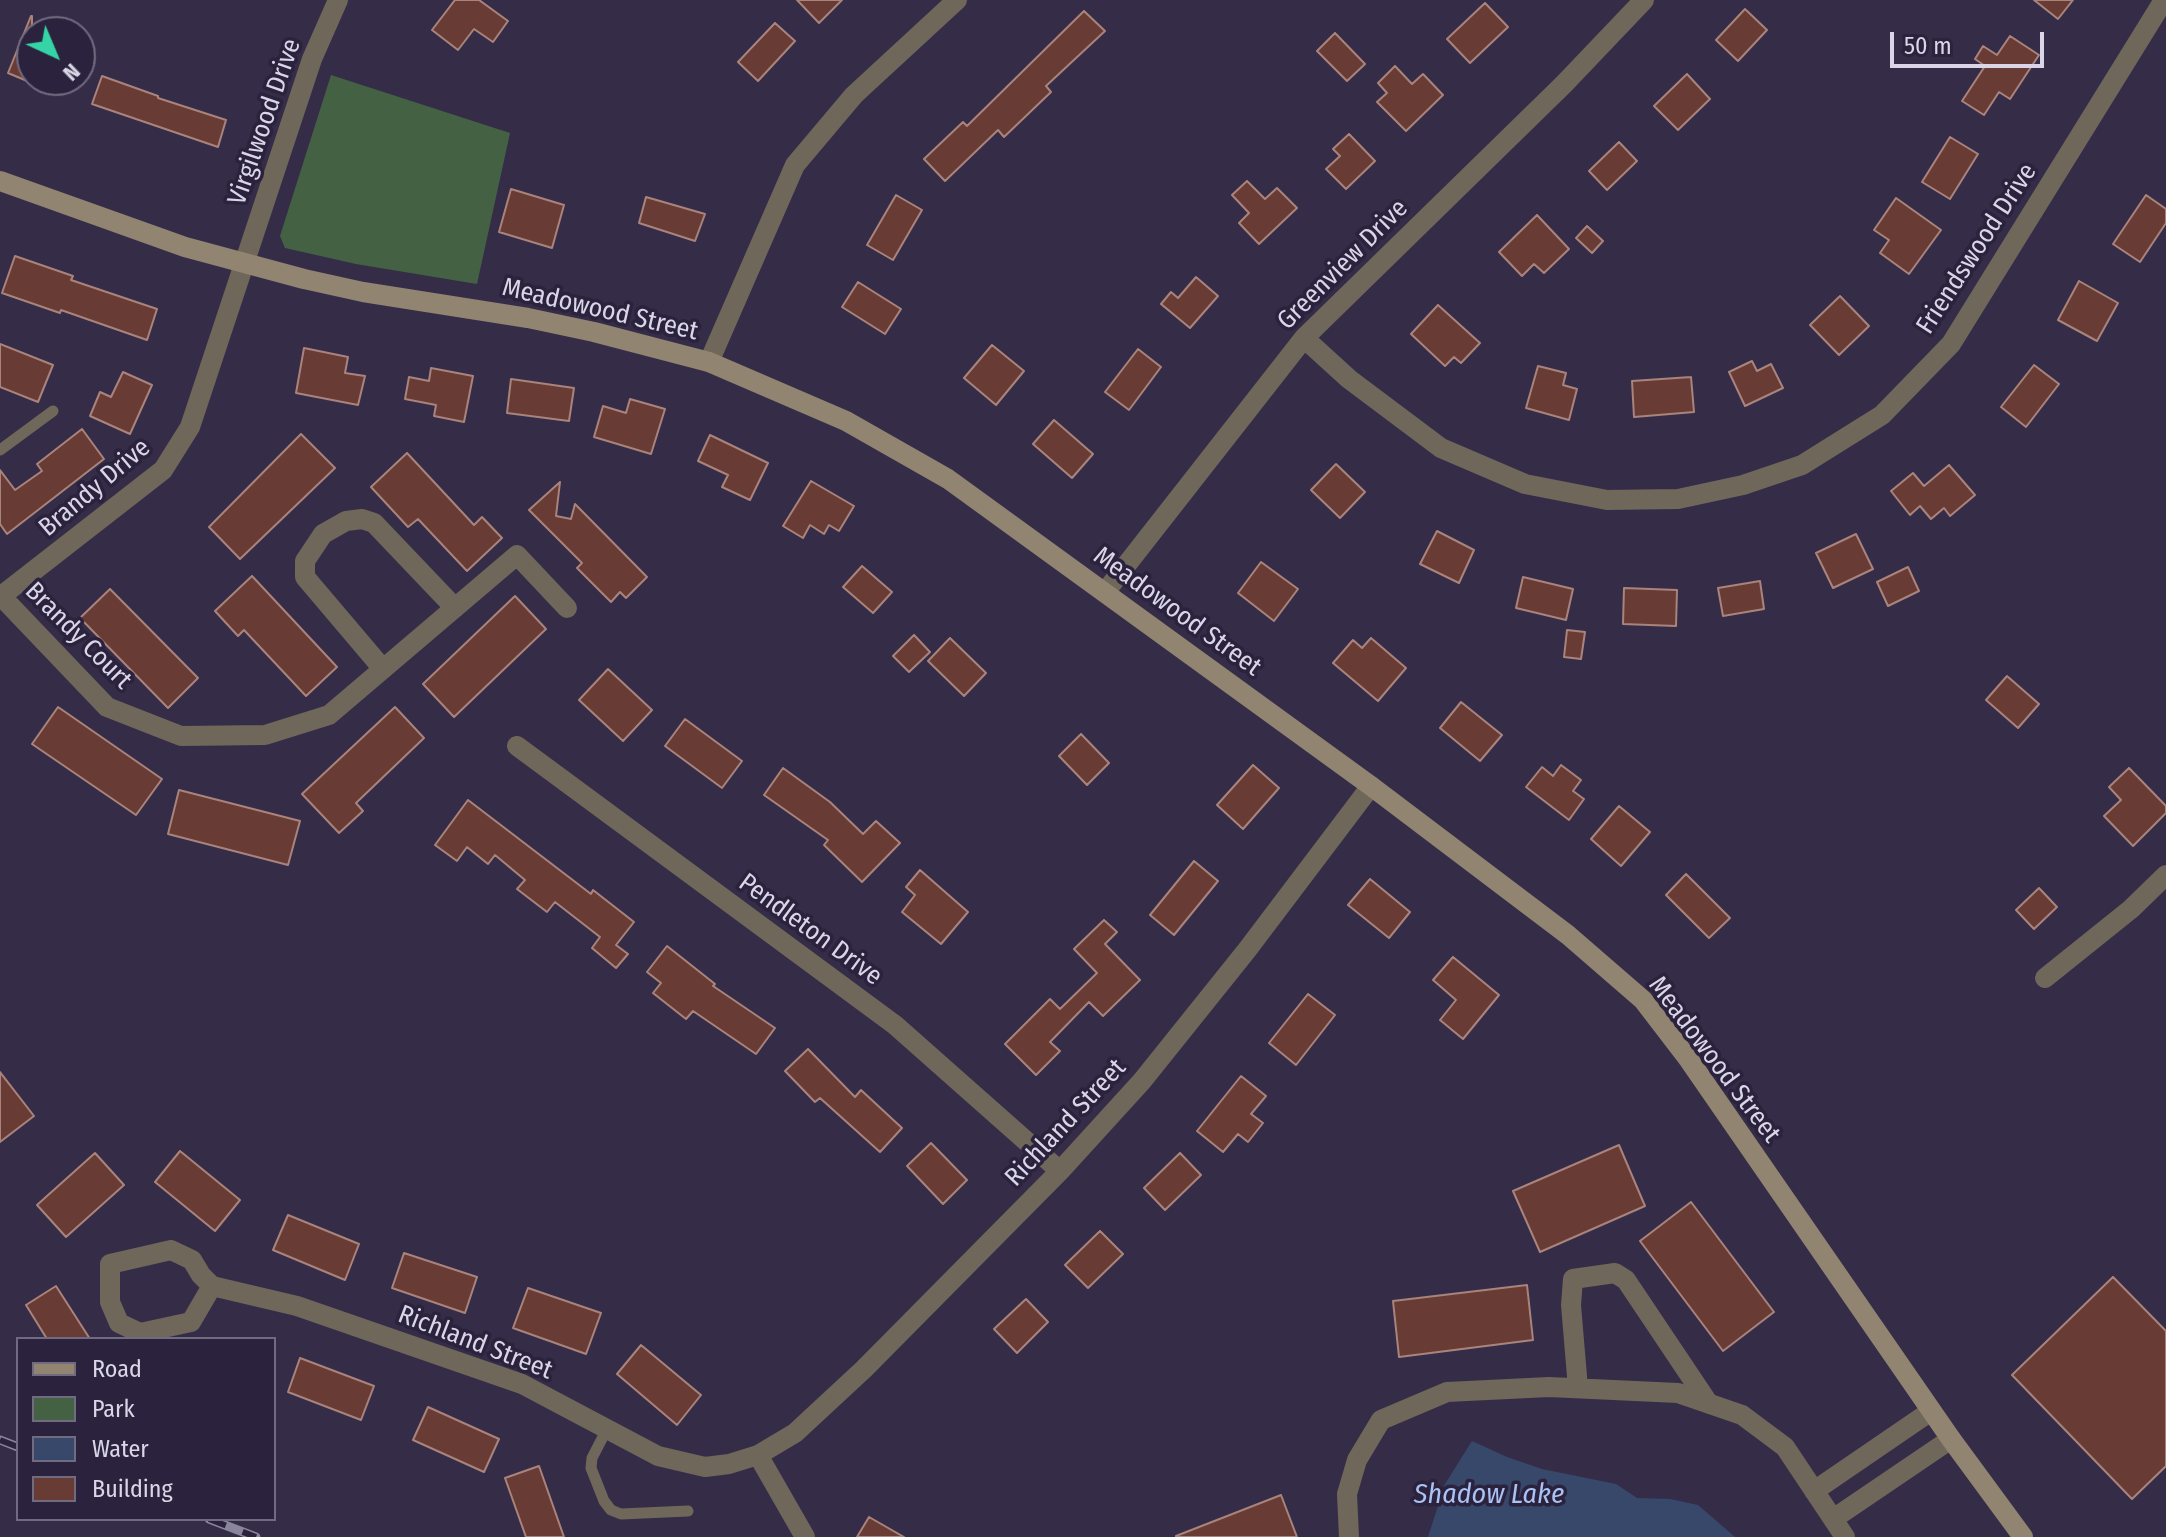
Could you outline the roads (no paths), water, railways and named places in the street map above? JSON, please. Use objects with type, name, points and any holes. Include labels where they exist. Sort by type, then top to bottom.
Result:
[{"type":"street","name":"Virgilwood Drive","points":[[245,263],[312,59],[338,0]]},
{"type":"street","points":[[709,362],[795,165],[854,95],[957,0]]},
{"type":"street","name":"Greenview Drive","points":[[1106,591],[1304,338],[1564,84],[1644,0]]},
{"type":"street","name":"Friendswood Drive","points":[[1304,338],[1349,379],[1441,448],[1525,484],[1607,500],[1678,499],[1743,485],[1802,465],[1882,415],[1951,344],[2164,0]]},
{"type":"street","name":"Meadowood Street","points":[[0,181],[185,247],[245,263],[363,292],[581,329],[709,362],[846,421],[935,472],[1106,591],[1371,786],[1568,935],[1643,1000],[1689,1060],[1931,1411],[2023,1537]]},
{"type":"street","name":"Brandy Drive","points":[[0,596],[163,470],[190,427],[245,263]]},
{"type":"street","points":[[383,669],[305,577],[305,561],[323,534],[346,521],[362,519],[374,523],[455,608]]},
{"type":"street","name":"Brandy Court","points":[[0,596],[107,707],[181,736],[265,735],[329,715],[517,555],[567,608]]},
{"type":"street","name":"Pendleton Drive","points":[[517,746],[895,1025],[1060,1171]]},
{"type":"street","name":"Richland Street","points":[[212,1286],[297,1306],[522,1384],[658,1456],[680,1463],[705,1467],[758,1455],[795,1433],[1060,1171],[1151,1069],[1247,950],[1371,786]]},
{"type":"street","points":[[2045,978],[2131,909],[2166,875]]},
{"type":"street","points":[[171,1250],[192,1260],[212,1286],[191,1322],[140,1333],[119,1323],[110,1302],[110,1264],[171,1250]]},
{"type":"street","points":[[1578,1388],[1571,1305],[1573,1279],[1615,1273],[1626,1280],[1709,1404]]},
{"type":"street","points":[[1349,1537],[1347,1494],[1357,1460],[1381,1420],[1447,1392],[1549,1387],[1678,1393],[1742,1415],[1785,1447],[1845,1537]]},
{"type":"street","points":[[1814,1491],[1931,1411]]},
{"type":"street","points":[[1833,1519],[1951,1439]]},
{"type":"street","points":[[758,1455],[805,1537]]},
{"type":"lane","points":[[0,450],[53,411]]},
{"type":"lane","points":[[607,1429],[592,1458],[591,1468],[604,1501],[611,1510],[621,1514],[688,1511]]},
{"type":"water","name":"Shadow Lake","points":[[1472,1441],[1542,1469],[1616,1484],[1637,1498],[1670,1499],[1698,1505],[1735,1537],[1428,1537],[1445,1484]]},
{"type":"railway","points":[[0,1440],[16,1446]]},
{"type":"railway","points":[[214,1521],[256,1537]]}]
